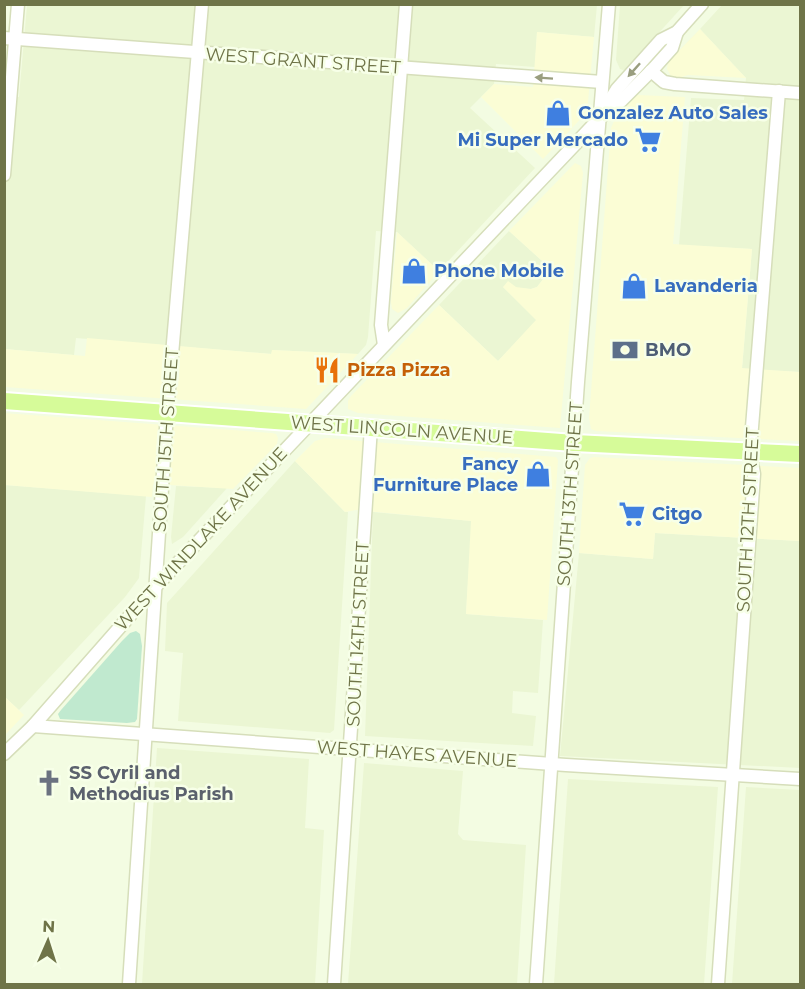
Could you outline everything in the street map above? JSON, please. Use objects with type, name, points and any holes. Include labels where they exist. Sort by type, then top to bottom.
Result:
[{"type":"main road","name":"WEST LINCOLN AVENUE","points":[[4,400],[574,443],[801,454]]},
{"type":"street","points":[[4,175],[10,39],[18,4]]},
{"type":"street","name":"SOUTH 15TH STREET","points":[[129,984],[167,412],[202,4]]},
{"type":"street","points":[[384,345],[381,325],[406,4]]},
{"type":"street","name":"SOUTH 13TH STREET","points":[[536,984],[574,443],[609,4]]},
{"type":"street","name":"WEST WINDLAKE AVENUE","points":[[599,119],[619,86],[661,40],[677,32],[702,4]]},
{"type":"street","name":"WEST WINDLAKE AVENUE","points":[[4,754],[33,726],[156,586],[309,423],[599,119],[629,94],[651,71],[672,48],[677,32]]},
{"type":"street","name":"WEST GRANT STREET","points":[[10,39],[602,82]]},
{"type":"street","points":[[651,71],[664,82],[675,84],[801,93]]},
{"type":"street","name":"SOUTH 12TH STREET","points":[[718,984],[754,474],[750,452],[780,91]]},
{"type":"street","name":"SOUTH 14TH STREET","points":[[334,984],[371,428]]},
{"type":"street","name":"WEST HAYES AVENUE","points":[[33,726],[551,764],[801,779]]},
{"type":"shaded area","points":[[27,5],[597,5],[594,37],[537,32],[535,67],[496,64],[494,84],[470,108],[535,168],[439,271],[397,232],[376,231],[368,337],[366,345],[358,354],[273,350],[272,354],[76,338],[74,355],[5,349],[4,97],[19,97]]},
{"type":"shaded area","points":[[620,5],[684,5],[623,70],[620,69],[616,60]]},
{"type":"shaded area","points":[[722,5],[800,5],[800,372],[742,369],[752,249],[679,245],[691,98],[744,100],[746,78],[700,29]]},
{"type":"shaded area","points":[[700,29],[746,78],[688,75],[678,78],[671,76],[667,69],[668,62]]},
{"type":"shaded area","points":[[537,32],[594,37],[587,112],[543,159],[481,97],[494,84],[533,87]]},
{"type":"shaded area","points":[[637,95],[685,97],[673,244],[752,249],[742,368],[800,372],[800,441],[591,429],[589,418],[611,128],[615,119]]},
{"type":"shaded area","points":[[575,163],[581,166],[583,173],[560,428],[358,413],[348,409],[351,396],[439,305],[498,361],[536,320],[503,287],[508,281],[516,287],[531,289],[537,287],[551,269],[509,231]]},
{"type":"shaded area","points":[[509,231],[551,269],[537,287],[531,289],[503,287],[537,320],[498,361],[439,305]]},
{"type":"shaded area","points":[[397,232],[439,271],[407,308],[398,313],[392,309],[391,302]]},
{"type":"shaded area","points":[[87,338],[271,354],[272,350],[358,354],[306,409],[5,387],[4,349],[85,356]]},
{"type":"shaded area","points":[[4,413],[272,433],[278,438],[277,444],[233,489],[153,484],[152,497],[5,485]]},
{"type":"shaded area","points":[[326,438],[556,457],[558,460],[547,620],[466,614],[471,521],[356,510],[345,512],[295,461],[315,441]]},
{"type":"shaded area","points":[[590,458],[800,468],[800,541],[655,533],[653,559],[579,553],[585,465]]},
{"type":"shaded area","points":[[295,461],[345,512],[348,512],[334,730],[330,733],[178,721],[183,653],[165,651],[167,603]]},
{"type":"shaded area","points":[[5,485],[146,496],[139,578],[125,597],[19,710],[5,697]]},
{"type":"shaded area","points":[[176,486],[227,488],[183,537],[172,544],[171,537]]},
{"type":"shaded area","points":[[373,512],[472,521],[466,614],[543,620],[538,693],[513,691],[512,713],[536,716],[533,746],[365,736]]},
{"type":"shaded area","points":[[655,533],[800,541],[800,768],[560,756],[579,553],[653,559]]},
{"type":"shaded area","points":[[136,631],[140,634],[142,646],[135,722],[60,719],[58,714],[61,710],[122,641],[130,633]]},
{"type":"shaded area","points":[[5,697],[24,715],[5,735]]},
{"type":"shaded area","points":[[157,748],[309,759],[305,828],[324,830],[315,984],[142,984]]},
{"type":"shaded area","points":[[364,763],[463,771],[458,834],[463,840],[526,845],[517,984],[348,984]]},
{"type":"shaded area","points":[[568,779],[718,787],[704,984],[554,984]]},
{"type":"shaded area","points":[[746,787],[800,790],[800,984],[732,984]]},
{"type":"place","name":"Gonzalez Auto Sales","points":[[558,113]]},
{"type":"place","name":"Mi Super Mercado","points":[[648,140]]},
{"type":"place","name":"Phone Mobile","points":[[414,271]]},
{"type":"place","name":"Lavanderia","points":[[634,286]]},
{"type":"place","name":"BMO","points":[[625,350]]},
{"type":"place","name":"Pizza Pizza","points":[[327,370]]},
{"type":"place","name":"Fancy Furniture Place","points":[[538,474]]},
{"type":"place","name":"Citgo","points":[[632,514]]},
{"type":"place","name":"SS Cyril and Methodius Parish","points":[[49,783]]}]
